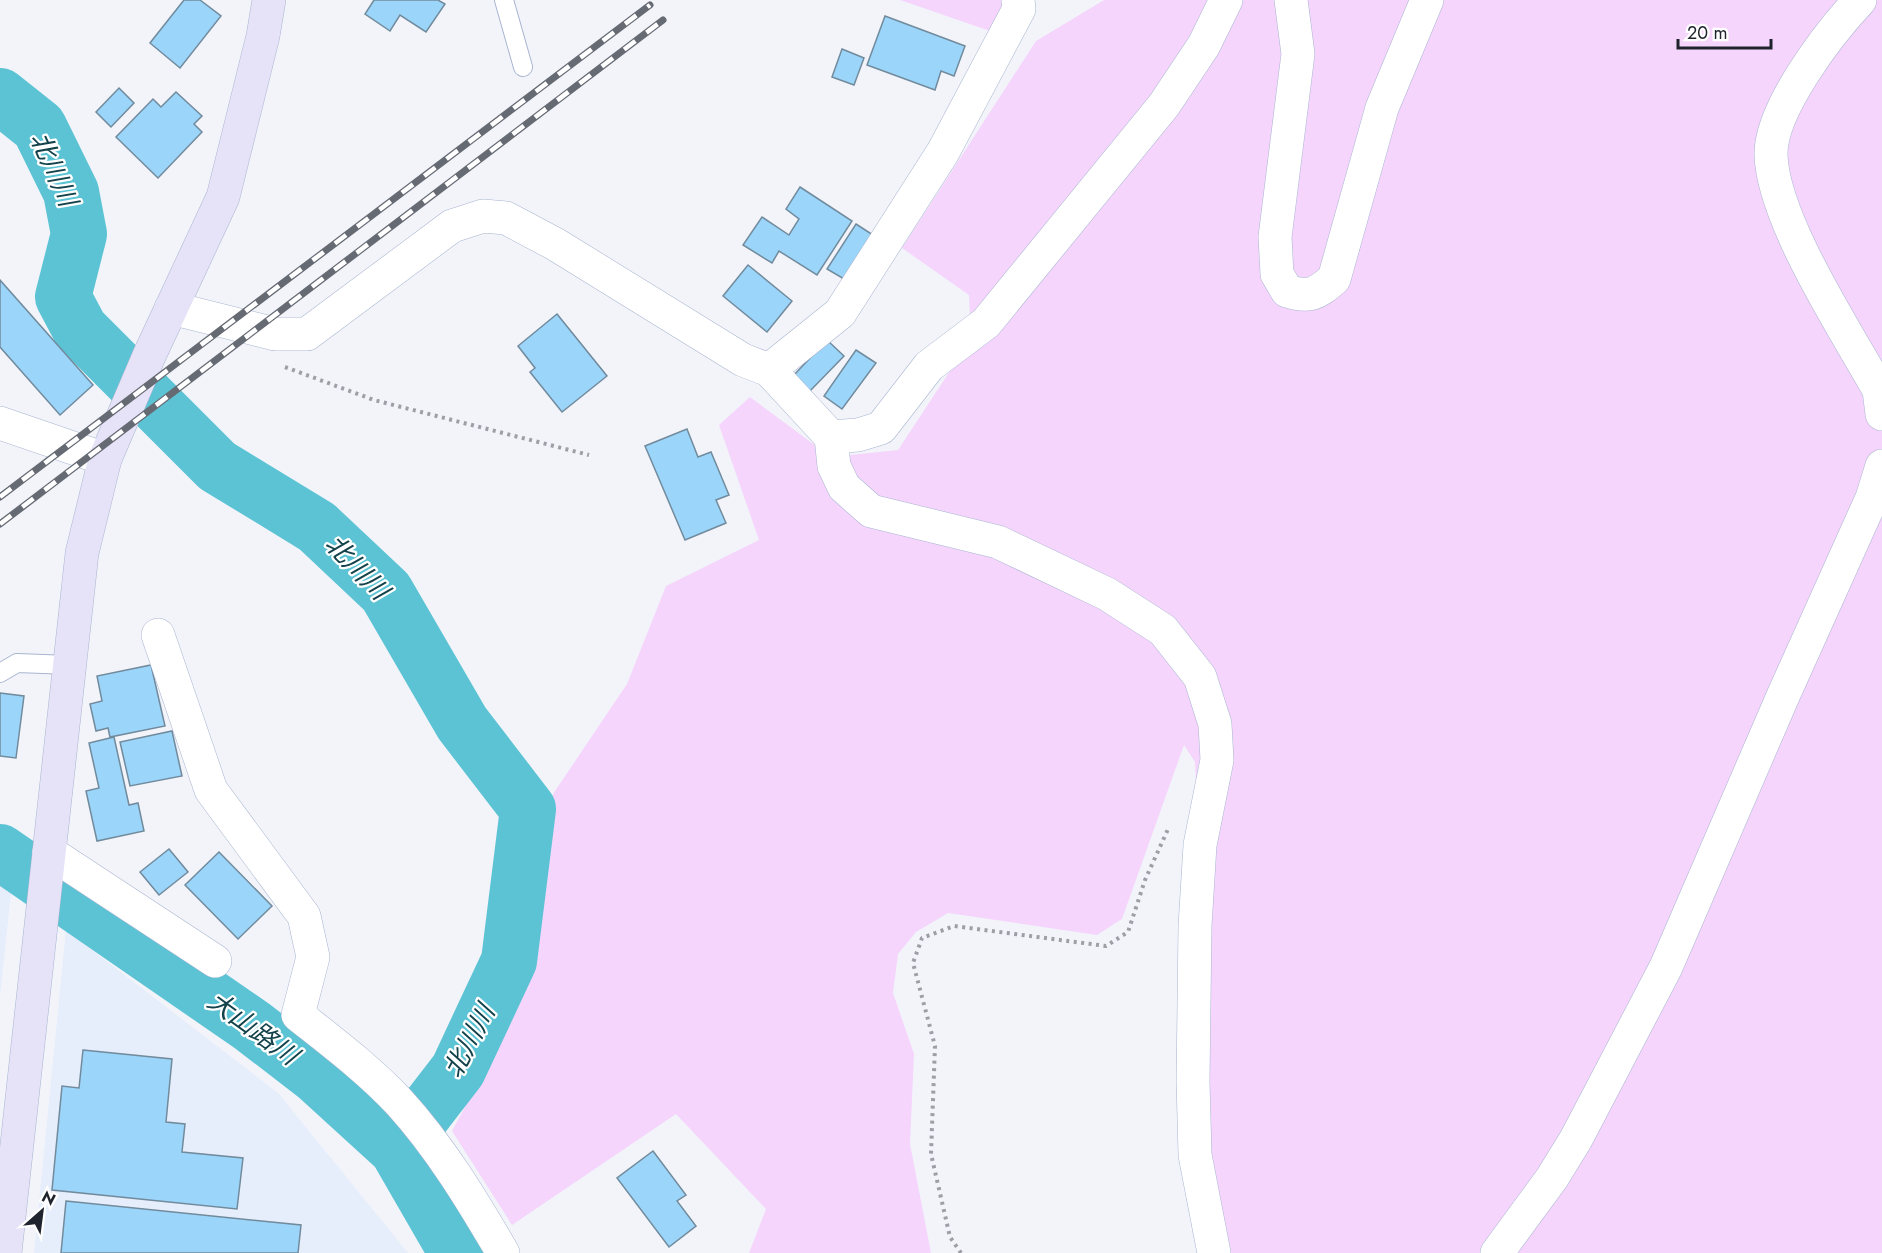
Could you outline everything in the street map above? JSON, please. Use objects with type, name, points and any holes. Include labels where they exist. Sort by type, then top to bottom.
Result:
[{"type":"street","points":[[5,1253],[82,553],[105,459],[148,356],[223,197],[269,0]]},
{"type":"street","points":[[769,370],[840,313],[943,152],[1019,9],[1018,0]]},
{"type":"street","points":[[831,436],[858,435],[881,428],[929,366],[986,323],[1164,105],[1204,45],[1226,0]]},
{"type":"street","points":[[1291,0],[1298,54],[1276,246],[1277,274],[1287,291],[1303,296],[1319,292],[1334,279],[1382,108],[1427,0]]},
{"type":"street","points":[[1860,0],[1836,26],[1789,97],[1777,128],[1771,154],[1782,208],[1879,390],[1882,414]]},
{"type":"street","points":[[171,308],[275,334],[307,334],[452,226],[483,216],[506,218],[555,244],[743,360],[769,370],[831,436],[834,466],[844,487],[871,511],[998,542],[1107,594],[1163,630],[1200,677],[1215,724],[1217,760],[1200,845],[1195,926],[1192,1081],[1195,1155],[1214,1253]]},
{"type":"street","points":[[0,423],[105,459]]},
{"type":"street","points":[[1497,1253],[1552,1179],[1576,1139],[1666,967],[1783,696],[1872,498],[1882,466]]},
{"type":"street","points":[[158,635],[211,790],[304,916],[313,957],[298,1015],[367,1071],[399,1102],[465,1189],[503,1253]]},
{"type":"street","points":[[49,852],[215,961]]},
{"type":"lane","points":[[504,0],[523,67]]},
{"type":"lane","points":[[0,673],[17,663],[70,665]]},
{"type":"path","points":[[273,363],[374,400],[589,455]]},
{"type":"path","points":[[961,1253],[950,1237],[931,1154],[935,1046],[914,963],[922,938],[954,926],[1106,946],[1128,932],[1145,880],[1173,819]]},
{"type":"shaded area","points":[[900,0],[1009,0],[993,32]]},
{"type":"shaded area","points":[[1104,0],[1882,0],[1882,1253],[1217,1253],[1196,1114],[1205,953],[1195,762],[1184,745],[1122,919],[1097,935],[948,913],[916,932],[898,954],[893,993],[914,1054],[910,1144],[931,1253],[749,1253],[766,1209],[676,1114],[512,1225],[452,1131],[498,1045],[553,794],[627,684],[666,586],[759,540],[719,425],[750,397],[831,457],[898,450],[971,339],[969,295],[902,248],[1036,41]]},
{"type":"shaded area","points":[[0,883],[11,893],[0,996]]},
{"type":"shaded area","points":[[66,930],[278,1093],[408,1253],[34,1253]]},
{"type":"building","points":[[184,0],[200,0],[221,16],[180,68],[150,43]]},
{"type":"building","points":[[374,0],[438,0],[445,4],[426,32],[400,15],[390,31],[365,14]]},
{"type":"building","points":[[885,16],[965,46],[954,76],[941,71],[935,90],[867,65]]},
{"type":"building","points":[[842,49],[864,58],[854,85],[832,77]]},
{"type":"building","points":[[119,88],[134,103],[111,127],[96,112]]},
{"type":"building","points":[[176,92],[202,116],[194,124],[202,132],[158,178],[116,137],[153,99],[161,107]]},
{"type":"building","points":[[800,187],[852,221],[817,275],[779,251],[772,263],[743,245],[762,217],[789,235],[799,219],[786,209]]},
{"type":"building","points":[[856,224],[873,235],[844,279],[827,269]]},
{"type":"building","points":[[748,265],[792,301],[767,332],[723,296]]},
{"type":"building","points":[[0,280],[93,385],[60,415],[0,347]]},
{"type":"building","points":[[557,314],[607,376],[562,412],[530,372],[535,368],[518,346]]},
{"type":"building","points":[[827,340],[844,356],[810,391],[794,375]]},
{"type":"building","points":[[856,350],[876,363],[842,409],[824,396]]},
{"type":"building","points":[[687,429],[698,457],[711,452],[729,495],[716,500],[726,523],[685,540],[645,446]]},
{"type":"building","points":[[151,665],[165,726],[110,737],[108,728],[96,731],[90,704],[102,701],[97,676]]},
{"type":"building","points":[[0,693],[24,696],[16,758],[0,756]]},
{"type":"building","points":[[172,731],[182,776],[130,786],[120,742]]},
{"type":"building","points":[[114,737],[129,805],[138,803],[144,831],[97,841],[86,791],[99,788],[89,743]]},
{"type":"building","points":[[169,849],[188,872],[159,895],[140,872]]},
{"type":"building","points":[[219,852],[272,906],[238,939],[185,885]]},
{"type":"building","points":[[83,1050],[172,1059],[166,1122],[185,1124],[182,1152],[243,1158],[237,1209],[52,1190],[62,1086],[79,1088]]},
{"type":"building","points":[[653,1151],[686,1195],[677,1201],[696,1226],[669,1247],[617,1178]]},
{"type":"building","points":[[66,1201],[301,1225],[298,1253],[61,1253]]},
{"type":"waterway","name":"北川川","points":[[0,96],[39,127],[71,192],[79,234],[63,297],[80,329],[217,466],[317,527],[386,592],[462,723],[528,809],[509,961],[458,1070],[397,1149]]},
{"type":"waterway","name":"大山路川","points":[[0,852],[252,1026],[317,1076],[397,1149],[457,1253]]},
{"type":"railway","points":[[0,497],[650,5]]},
{"type":"railway","points":[[0,524],[663,20]]}]
